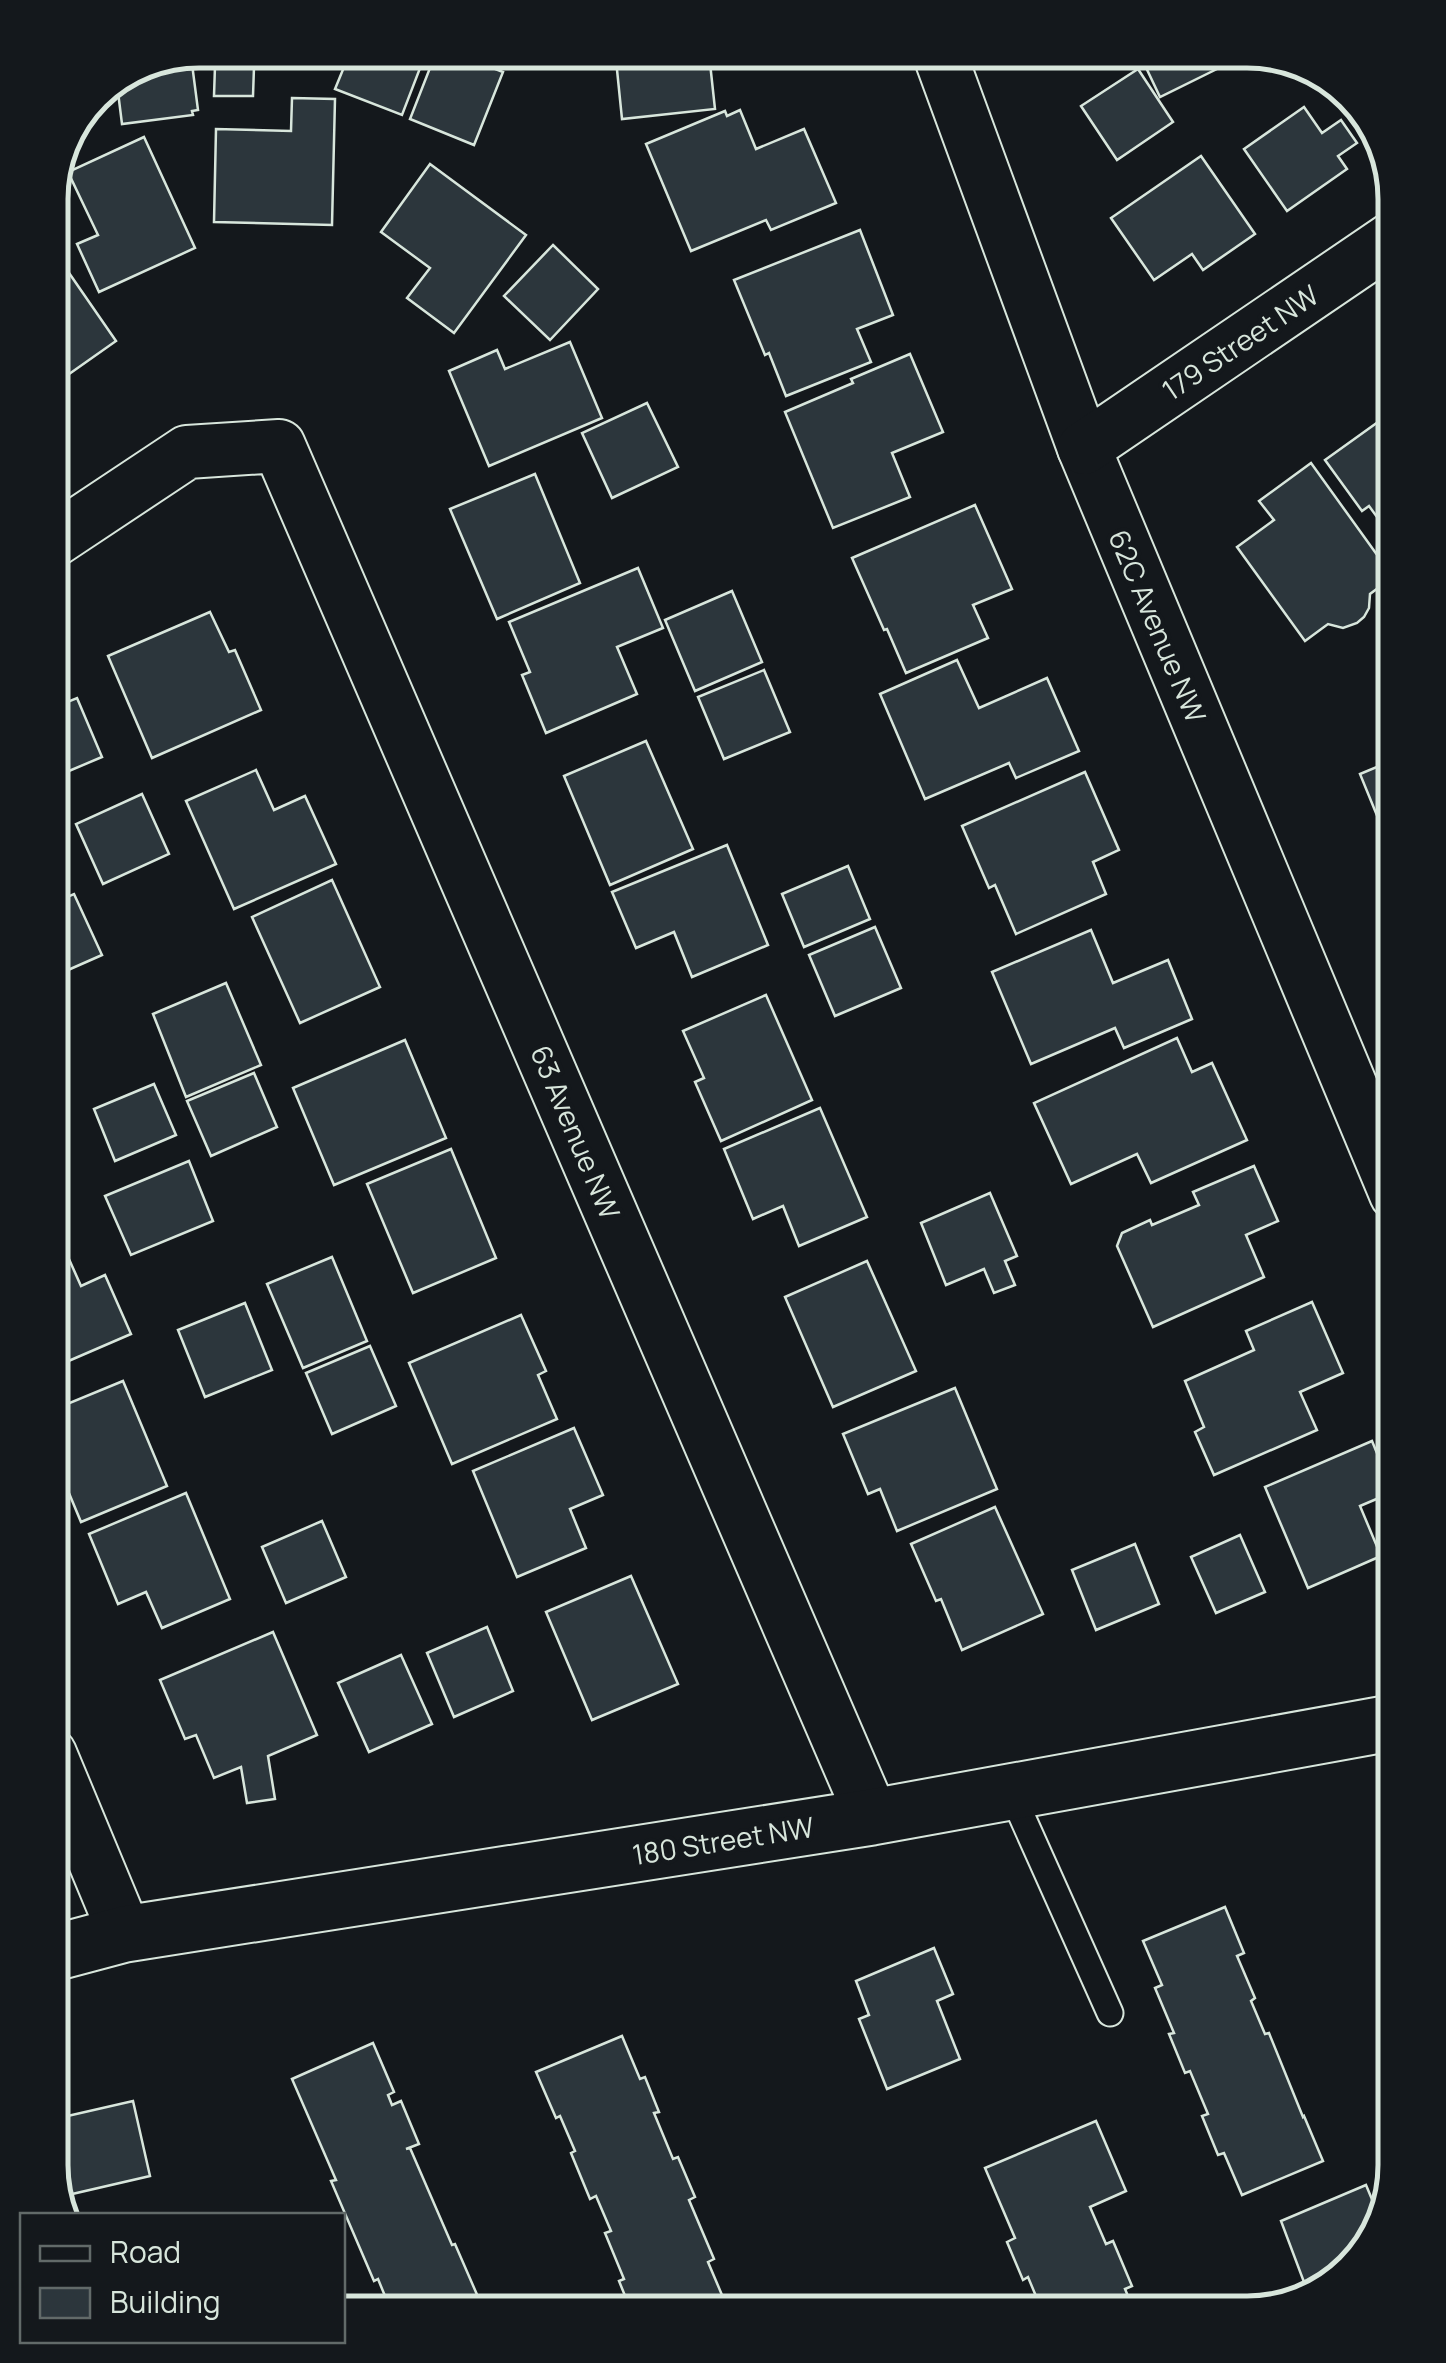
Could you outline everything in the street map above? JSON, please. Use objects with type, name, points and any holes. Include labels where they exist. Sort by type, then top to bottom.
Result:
[{"type":"street","name":"62C Avenue NW","points":[[945,68],[1084,448],[1378,1151]]},
{"type":"street","name":"179 Street NW","points":[[1084,448],[1378,248]]},
{"type":"street","name":"63 Avenue NW","points":[[68,530],[187,452],[279,446],[872,1818]]},
{"type":"street","name":"180 Street NW","points":[[68,1949],[125,1934],[872,1818],[1378,1725]]},
{"type":"street","points":[[68,1797],[125,1934]]},
{"type":"lane","points":[[1011,1792],[1110,2014]]},
{"type":"building","points":[[193,68],[198,110],[192,111],[193,115],[122,124],[118,96],[126,90],[148,77]]},
{"type":"building","points":[[215,68],[254,68],[253,96],[214,96]]},
{"type":"building","points":[[344,68],[420,68],[402,115],[335,89]]},
{"type":"building","points":[[430,68],[493,68],[503,72],[474,145],[410,119]]},
{"type":"building","points":[[617,68],[711,68],[715,109],[622,119]]},
{"type":"building","points":[[1146,68],[1219,68],[1160,97]]},
{"type":"building","points":[[1138,69],[1173,122],[1117,160],[1081,106]]},
{"type":"building","points":[[292,98],[335,99],[332,225],[214,222],[216,129],[291,131]]},
{"type":"building","points":[[1304,107],[1322,133],[1341,120],[1357,143],[1338,156],[1347,169],[1287,211],[1244,149]]},
{"type":"building","points":[[740,110],[756,149],[804,129],[836,203],[771,230],[766,220],[691,251],[646,144],[725,111],[727,116]]},
{"type":"building","points":[[144,137],[195,248],[99,292],[77,244],[98,235],[70,177],[71,171]]},
{"type":"building","points":[[1201,156],[1255,234],[1203,270],[1192,254],[1154,280],[1111,218]]},
{"type":"building","points":[[430,164],[526,235],[454,333],[407,298],[430,268],[381,232]]},
{"type":"building","points":[[860,230],[893,315],[857,329],[871,362],[786,396],[734,280]]},
{"type":"building","points":[[553,245],[598,289],[550,340],[504,296]]},
{"type":"building","points":[[68,271],[116,341],[68,375]]},
{"type":"building","points":[[570,342],[602,418],[489,466],[449,371],[497,350],[505,369]]},
{"type":"building","points":[[910,354],[943,432],[892,453],[910,497],[833,528],[785,412]]},
{"type":"building","points":[[647,403],[678,467],[612,498],[582,433]]},
{"type":"building","points":[[1378,422],[1378,518],[1369,506],[1362,511],[1325,460]]},
{"type":"building","points":[[1311,463],[1378,556],[1378,588],[1370,594],[1369,608],[1357,623],[1343,628],[1328,624],[1305,641],[1237,547],[1274,520],[1259,501]]},
{"type":"building","points":[[535,474],[580,583],[497,619],[450,509]]},
{"type":"building","points":[[975,505],[1012,589],[973,605],[988,638],[906,673],[852,558]]},
{"type":"building","points":[[638,568],[663,628],[617,647],[637,694],[546,733],[522,675],[530,672],[509,622]]},
{"type":"building","points":[[732,591],[762,662],[695,691],[665,620]]},
{"type":"building","points":[[210,612],[229,652],[235,650],[261,710],[152,758],[108,656]]},
{"type":"building","points":[[957,660],[979,708],[1047,678],[1079,751],[1016,778],[1009,763],[925,799],[880,694]]},
{"type":"building","points":[[764,670],[790,732],[724,759],[698,697]]},
{"type":"building","points":[[77,698],[102,757],[68,771],[68,702]]},
{"type":"building","points":[[646,741],[693,849],[610,885],[564,776]]},
{"type":"building","points":[[1378,766],[1378,818],[1360,774]]},
{"type":"building","points":[[256,770],[274,810],[305,796],[336,864],[234,909],[186,801]]},
{"type":"building","points":[[1085,772],[1119,850],[1093,862],[1106,894],[1016,934],[995,885],[989,888],[962,826]]},
{"type":"building","points":[[142,794],[169,854],[103,884],[76,824]]},
{"type":"building","points":[[727,845],[768,945],[692,977],[674,932],[636,948],[612,892]]},
{"type":"building","points":[[848,866],[870,919],[804,947],[782,894]]},
{"type":"building","points":[[332,880],[380,987],[300,1023],[252,917]]},
{"type":"building","points":[[74,894],[102,955],[68,970],[68,896]]},
{"type":"building","points":[[875,927],[901,988],[835,1016],[809,955]]},
{"type":"building","points":[[1091,930],[1113,983],[1168,960],[1192,1019],[1124,1048],[1115,1028],[1031,1064],[992,972]]},
{"type":"building","points":[[226,983],[261,1065],[186,1097],[153,1014]]},
{"type":"building","points":[[766,995],[812,1100],[721,1141],[695,1082],[704,1078],[683,1031]]},
{"type":"building","points":[[1177,1038],[1192,1072],[1212,1063],[1247,1140],[1151,1183],[1137,1154],[1071,1184],[1034,1103]]},
{"type":"building","points":[[405,1040],[446,1138],[334,1185],[293,1088]]},
{"type":"building","points":[[254,1073],[277,1127],[211,1156],[187,1101]]},
{"type":"building","points":[[154,1084],[176,1135],[115,1161],[94,1109]]},
{"type":"building","points":[[820,1108],[867,1217],[799,1246],[783,1206],[753,1219],[724,1149]]},
{"type":"building","points":[[451,1149],[496,1258],[413,1293],[367,1184]]},
{"type":"building","points":[[189,1161],[213,1221],[131,1255],[105,1196]]},
{"type":"building","points":[[1254,1166],[1278,1221],[1246,1235],[1264,1277],[1153,1327],[1117,1246],[1122,1233],[1199,1205],[1193,1192]]},
{"type":"building","points":[[990,1193],[1017,1256],[1005,1261],[1015,1285],[994,1293],[984,1269],[946,1285],[921,1223]]},
{"type":"building","points":[[68,1257],[81,1286],[105,1275],[131,1334],[68,1361]]},
{"type":"building","points":[[332,1257],[367,1341],[303,1368],[267,1284]]},
{"type":"building","points":[[867,1261],[916,1371],[833,1407],[785,1297]]},
{"type":"building","points":[[1312,1302],[1343,1373],[1300,1392],[1317,1430],[1214,1475],[1195,1432],[1204,1427],[1185,1381],[1254,1350],[1246,1331]]},
{"type":"building","points":[[245,1303],[272,1370],[205,1397],[178,1330]]},
{"type":"building","points":[[521,1315],[546,1371],[538,1375],[557,1419],[452,1464],[409,1363]]},
{"type":"building","points":[[370,1346],[396,1406],[332,1434],[306,1373]]},
{"type":"building","points":[[123,1381],[167,1486],[81,1522],[68,1491],[68,1404]]},
{"type":"building","points":[[955,1388],[997,1489],[897,1531],[880,1489],[868,1494],[843,1434]]},
{"type":"building","points":[[574,1428],[603,1495],[570,1509],[586,1548],[517,1577],[473,1471]]},
{"type":"building","points":[[1372,1441],[1378,1456],[1378,1498],[1360,1506],[1378,1557],[1308,1588],[1265,1487]]},
{"type":"building","points":[[186,1493],[230,1599],[162,1628],[146,1592],[118,1604],[89,1534]]},
{"type":"building","points":[[995,1507],[1043,1614],[962,1650],[941,1599],[936,1601],[911,1544]]},
{"type":"building","points":[[322,1521],[346,1577],[286,1603],[262,1547]]},
{"type":"building","points":[[1240,1535],[1265,1592],[1216,1613],[1191,1557]]},
{"type":"building","points":[[1135,1544],[1159,1604],[1096,1630],[1072,1570]]},
{"type":"building","points":[[631,1576],[678,1684],[592,1720],[546,1612]]},
{"type":"building","points":[[487,1627],[513,1691],[454,1717],[427,1653]]},
{"type":"building","points":[[273,1632],[317,1735],[268,1756],[275,1799],[247,1803],[241,1767],[214,1778],[196,1735],[185,1739],[160,1680]]},
{"type":"building","points":[[401,1655],[432,1724],[369,1752],[338,1683]]},
{"type":"building","points":[[1225,1907],[1244,1953],[1237,1956],[1255,1998],[1251,2001],[1265,2034],[1269,2033],[1323,2161],[1242,2195],[1224,2153],[1218,2155],[1202,2116],[1208,2114],[1169,2034],[1174,2033],[1155,1988],[1162,1985],[1143,1941]]},
{"type":"building","points":[[934,1948],[953,1994],[937,2001],[960,2059],[887,2089],[859,2019],[869,2015],[856,1981]]},
{"type":"building","points":[[622,2036],[640,2079],[645,2077],[659,2112],[654,2113],[673,2159],[678,2157],[695,2197],[689,2200],[714,2259],[708,2262],[722,2295],[625,2295],[619,2281],[624,2279],[605,2233],[611,2231],[596,2196],[590,2199],[571,2153],[575,2151],[536,2072]]},
{"type":"building","points":[[373,2043],[394,2092],[388,2095],[392,2105],[401,2101],[419,2144],[406,2149],[410,2148],[477,2295],[385,2295],[378,2279],[374,2281],[331,2181],[336,2180],[292,2079]]},
{"type":"building","points":[[133,2101],[150,2176],[71,2194],[68,2116]]},
{"type":"building","points":[[1096,2121],[1126,2191],[1090,2207],[1106,2244],[1113,2241],[1132,2286],[1125,2289],[1128,2296],[1036,2296],[1028,2277],[1023,2280],[1007,2242],[1015,2238],[985,2168]]},
{"type":"building","points":[[1366,2185],[1373,2202],[1351,2244],[1334,2263],[1304,2282],[1281,2221]]}]
